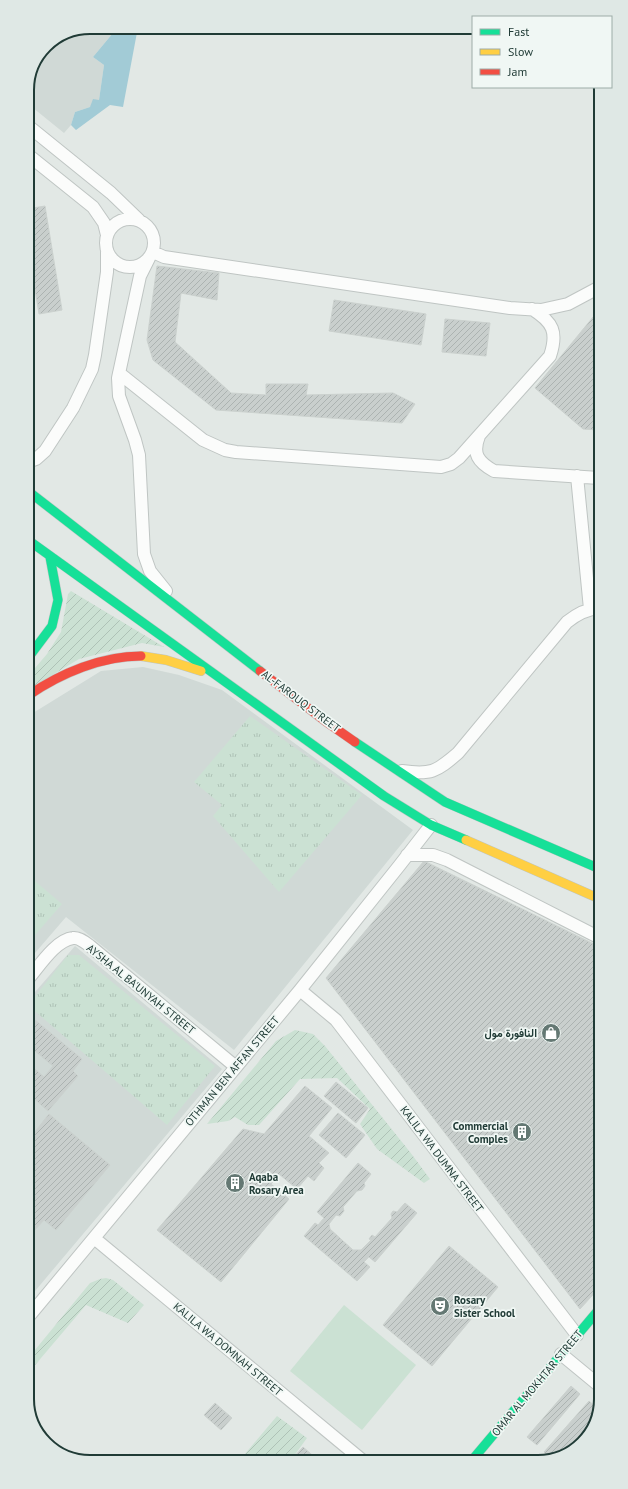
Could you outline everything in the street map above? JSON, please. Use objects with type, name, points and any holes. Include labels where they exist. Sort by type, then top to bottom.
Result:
[{"type":"main road","name":"AL-FAROUQ STREET","points":[[34,496],[326,721],[396,770],[445,802],[594,866]]},
{"type":"main road","points":[[34,545],[220,676],[384,796],[431,824],[594,896]]},
{"type":"main road","points":[[34,650],[52,626],[58,600],[50,557]]},
{"type":"main road","points":[[34,692],[55,679],[99,662],[132,656],[160,658],[220,676]]},
{"type":"main road","name":"OMAR AL MOKHTAR STREET","points":[[476,1455],[594,1315]]},
{"type":"street","points":[[34,131],[111,193],[139,220],[146,224],[151,229],[154,236],[155,244],[140,276],[118,378],[119,396],[136,440],[139,455],[144,554],[150,571],[163,588],[186,612]]},
{"type":"street","points":[[34,160],[93,207],[104,223],[107,235],[107,272],[96,355],[92,369],[74,408],[45,451],[34,460]]},
{"type":"street","points":[[107,235],[117,222],[131,218],[139,220]]},
{"type":"street","points":[[107,252],[118,265],[126,267],[135,267],[143,264],[151,255]]},
{"type":"street","points":[[151,255],[510,308],[541,310],[568,304],[594,290]]},
{"type":"street","points":[[119,373],[203,440],[225,450],[441,467],[455,461],[550,356],[554,344],[553,331],[544,316],[532,309]]},
{"type":"street","points":[[480,435],[476,444],[476,452],[483,465],[494,471],[594,478]]},
{"type":"street","points":[[577,476],[594,601]]},
{"type":"street","points":[[396,770],[415,773],[431,773],[445,765],[458,753],[567,622],[578,613],[594,608]]},
{"type":"street","name":"OTHMAN BEN AFFAN STREET","points":[[34,1309],[300,990],[431,824]]},
{"type":"street","points":[[408,855],[434,855],[447,860],[594,935]]},
{"type":"street","name":"AYSHA AL BA'UNYAH STREET","points":[[34,972],[59,943],[74,937],[79,938],[236,1067]]},
{"type":"street","name":"KALILA WA DUMNA STREET","points":[[300,990],[336,1020],[577,1335]]},
{"type":"street","name":"KALILA WA DOMNAH STREET","points":[[94,1238],[356,1455]]},
{"type":"street","points":[[561,1354],[594,1381]]},
{"type":"shaded area","points":[[112,34],[93,57],[104,65],[99,100],[90,107],[75,112],[71,125],[64,133],[34,109],[34,86],[40,65],[53,48],[69,38],[79,35]]},
{"type":"shaded area","points":[[143,667],[179,675],[222,690],[413,830],[234,1050],[66,917],[34,954],[34,712],[101,671]]},
{"type":"shaded area","points":[[75,946],[222,1069],[34,1292],[34,993]]},
{"type":"green space","points":[[71,591],[164,647],[142,643],[79,659],[34,686],[34,669],[47,654],[61,632],[68,594]]},
{"type":"green space","points":[[250,716],[362,795],[279,892],[213,816],[222,805],[194,782]]},
{"type":"green space","points":[[34,880],[62,904],[34,936]]},
{"type":"green space","points":[[68,955],[79,955],[215,1066],[167,1125],[34,1010],[34,998]]},
{"type":"green space","points":[[295,1030],[313,1034],[325,1046],[430,1179],[424,1183],[377,1149],[360,1124],[370,1109],[337,1078],[300,1079],[259,1125],[248,1125],[235,1117],[228,1121],[207,1124],[276,1041]]},
{"type":"green space","points":[[106,1278],[113,1280],[144,1305],[128,1323],[86,1305],[34,1366],[34,1351],[90,1283]]},
{"type":"green space","points":[[344,1305],[416,1365],[362,1430],[290,1371]]},
{"type":"green space","points":[[277,1416],[307,1438],[295,1455],[244,1455]]},
{"type":"water","points":[[112,34],[137,34],[123,107],[110,105],[76,130],[71,125],[75,112],[90,107],[93,99],[99,100],[104,65],[93,57]]},
{"type":"building","points":[[45,206],[62,310],[39,314],[34,284],[34,208]]},
{"type":"building","points":[[157,266],[219,273],[217,300],[181,293],[175,342],[231,393],[266,395],[266,384],[308,384],[306,395],[393,393],[415,404],[402,423],[216,410],[153,360],[147,340]]},
{"type":"building","points":[[334,300],[426,314],[421,345],[329,331]]},
{"type":"building","points":[[594,316],[594,430],[583,429],[535,388]]},
{"type":"building","points":[[445,319],[490,323],[486,356],[442,352]]},
{"type":"building","name":"Commercial Comples","points":[[424,861],[594,944],[594,1294],[580,1309],[326,978]]},
{"type":"building","points":[[34,1019],[82,1059],[73,1071],[78,1076],[48,1111],[34,1099],[34,1068],[44,1077],[53,1066],[34,1050]]},
{"type":"building","points":[[336,1082],[368,1108],[356,1123],[324,1096]]},
{"type":"building","name":"Aqaba Rosary Area","points":[[305,1086],[332,1108],[309,1136],[329,1153],[319,1163],[324,1168],[314,1181],[308,1176],[297,1189],[279,1174],[271,1184],[289,1199],[221,1282],[157,1230],[243,1129],[264,1134]]},
{"type":"building","points":[[338,1113],[365,1135],[346,1158],[319,1135]]},
{"type":"building","points":[[49,1114],[110,1165],[56,1230],[44,1220],[34,1231],[34,1133]]},
{"type":"building","points":[[358,1163],[371,1174],[364,1183],[365,1186],[362,1190],[357,1191],[343,1207],[344,1211],[340,1216],[336,1215],[329,1224],[330,1229],[353,1250],[361,1250],[371,1240],[369,1239],[372,1235],[375,1237],[392,1218],[391,1214],[393,1211],[397,1212],[405,1203],[417,1213],[375,1262],[369,1257],[364,1262],[370,1267],[357,1281],[304,1236],[315,1223],[318,1225],[324,1218],[317,1212]]},
{"type":"building","name":"Rosary Sister School","points":[[449,1246],[498,1287],[432,1366],[383,1325]]},
{"type":"building","points":[[571,1386],[580,1394],[537,1445],[527,1437]]},
{"type":"building","points":[[589,1401],[593,1405],[588,1424],[578,1439],[556,1452],[547,1454],[544,1452]]},
{"type":"building","points":[[215,1403],[232,1418],[221,1430],[204,1415]]},
{"type":"building","points":[[303,1447],[312,1455],[296,1455]]},
{"type":"traffic: fast","points":[[34,496],[260,671]]},
{"type":"traffic: fast","points":[[34,544],[384,796],[431,825],[466,840]]},
{"type":"traffic: fast","points":[[34,650],[52,626],[58,600],[50,557]]},
{"type":"traffic: fast","points":[[355,742],[445,802],[594,866]]},
{"type":"traffic: fast","points":[[476,1455],[594,1315]]},
{"type":"traffic: slow","points":[[141,656],[166,660],[201,671]]},
{"type":"traffic: slow","points":[[466,840],[594,896]]},
{"type":"traffic: jam","points":[[34,692],[82,667],[112,659],[141,656]]},
{"type":"traffic: jam","points":[[260,671],[355,742]]},
{"type":"place","name":"النافورة مول","points":[[551,1033]]},
{"type":"place","name":"Commercial Comples","points":[[522,1132]]},
{"type":"place","name":"Aqaba Rosary Area","points":[[235,1183]]},
{"type":"place","name":"Rosary Sister School","points":[[440,1306]]}]
